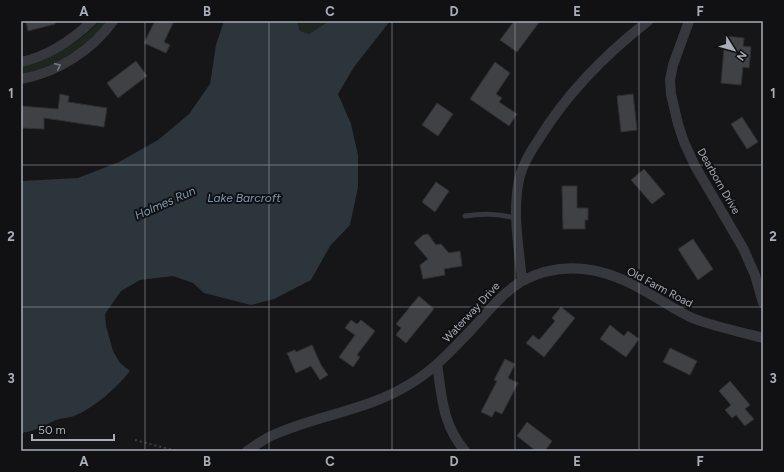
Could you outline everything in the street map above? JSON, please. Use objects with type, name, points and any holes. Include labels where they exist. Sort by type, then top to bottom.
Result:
[{"type":"street","points":[[21,62],[45,54],[63,45],[92,21]]},
{"type":"street","points":[[21,79],[46,72],[64,64],[82,53],[96,41],[113,21]]},
{"type":"street","points":[[522,281],[516,218],[516,195],[523,167],[546,128],[576,89],[604,58],[648,21]]},
{"type":"street","name":"Dearborn Drive","points":[[689,21],[673,65],[670,80],[671,94],[678,124],[695,166],[743,248],[755,275],[763,303]]},
{"type":"street","name":"Old Farm Road","points":[[522,281],[544,271],[560,268],[575,268],[594,271],[632,284],[690,316],[711,325],[763,338]]},
{"type":"street","name":"Waterway Drive","points":[[248,451],[270,436],[292,427],[383,398],[409,385],[437,364],[497,300],[509,289],[522,281]]},
{"type":"street","points":[[437,364],[445,415],[451,432],[465,451]]},
{"type":"lane","points":[[464,216],[483,213],[498,214],[516,218]]},
{"type":"path","points":[[135,440],[176,451]]},
{"type":"shaded area","points":[[100,21],[108,21],[89,40],[69,55],[46,67],[21,74],[21,66],[54,54],[73,44]]},
{"type":"shaded area","points":[[297,21],[329,21],[309,34],[300,31]]},
{"type":"water","name":"Lake Barcroft","points":[[224,21],[297,21],[300,31],[309,34],[329,21],[390,21],[354,67],[338,94],[351,124],[358,155],[358,187],[350,225],[330,246],[311,280],[274,299],[251,305],[204,293],[193,283],[173,276],[140,280],[121,291],[105,314],[106,326],[113,351],[120,363],[130,371],[118,384],[90,408],[72,417],[56,420],[34,430],[21,433],[21,181],[78,178],[119,162],[158,140],[189,114],[210,84],[216,45]]},
{"type":"building","points":[[26,21],[55,21],[55,24],[28,31]]},
{"type":"building","points":[[155,21],[174,21],[164,42],[170,45],[166,53],[144,43]]},
{"type":"building","points":[[514,21],[540,21],[517,52],[500,40]]},
{"type":"building","points":[[725,36],[744,38],[743,46],[751,47],[749,68],[743,67],[741,85],[721,83]]},
{"type":"building","points":[[136,61],[147,76],[118,98],[107,83]]},
{"type":"building","points":[[495,62],[510,73],[496,94],[502,98],[499,102],[517,114],[509,126],[470,99]]},
{"type":"building","points":[[60,94],[69,96],[68,102],[107,108],[104,127],[44,118],[44,129],[21,128],[21,106],[58,109]]},
{"type":"building","points":[[633,94],[637,130],[621,132],[617,96]]},
{"type":"building","points":[[437,103],[453,114],[438,136],[422,125]]},
{"type":"building","points":[[742,117],[758,142],[747,149],[731,124]]},
{"type":"building","points":[[644,169],[665,194],[652,204],[631,180]]},
{"type":"building","points":[[436,182],[449,191],[435,212],[422,202]]},
{"type":"building","points":[[562,186],[577,186],[577,208],[588,208],[588,220],[585,220],[585,229],[563,229]]},
{"type":"building","points":[[428,234],[436,245],[441,244],[449,253],[460,251],[462,266],[444,269],[445,275],[423,279],[420,265],[428,259],[414,243],[423,235]]},
{"type":"building","points":[[693,239],[713,269],[698,280],[678,249]]},
{"type":"building","points":[[419,296],[434,309],[406,343],[396,335],[401,328],[396,324]]},
{"type":"building","points":[[561,307],[575,318],[544,357],[526,343],[533,335],[539,340],[555,321],[552,318]]},
{"type":"building","points":[[351,320],[357,324],[361,320],[375,331],[357,355],[360,357],[353,367],[339,357],[355,335],[345,328]]},
{"type":"building","points":[[610,325],[624,336],[628,331],[639,339],[626,357],[600,339]]},
{"type":"building","points":[[312,345],[321,365],[328,375],[320,380],[311,366],[296,373],[287,353],[295,350],[296,352]]},
{"type":"building","points":[[670,348],[697,361],[690,375],[663,362]]},
{"type":"building","points":[[505,359],[515,364],[508,378],[518,383],[502,414],[495,411],[492,417],[481,412],[497,381],[494,380]]},
{"type":"building","points":[[730,381],[750,405],[745,409],[754,419],[745,426],[736,415],[732,418],[725,410],[731,405],[719,391]]},
{"type":"building","points":[[527,422],[552,441],[545,451],[536,451],[517,436]]},
{"type":"water label","name":"Holmes Run","points":[[165,203]]}]
